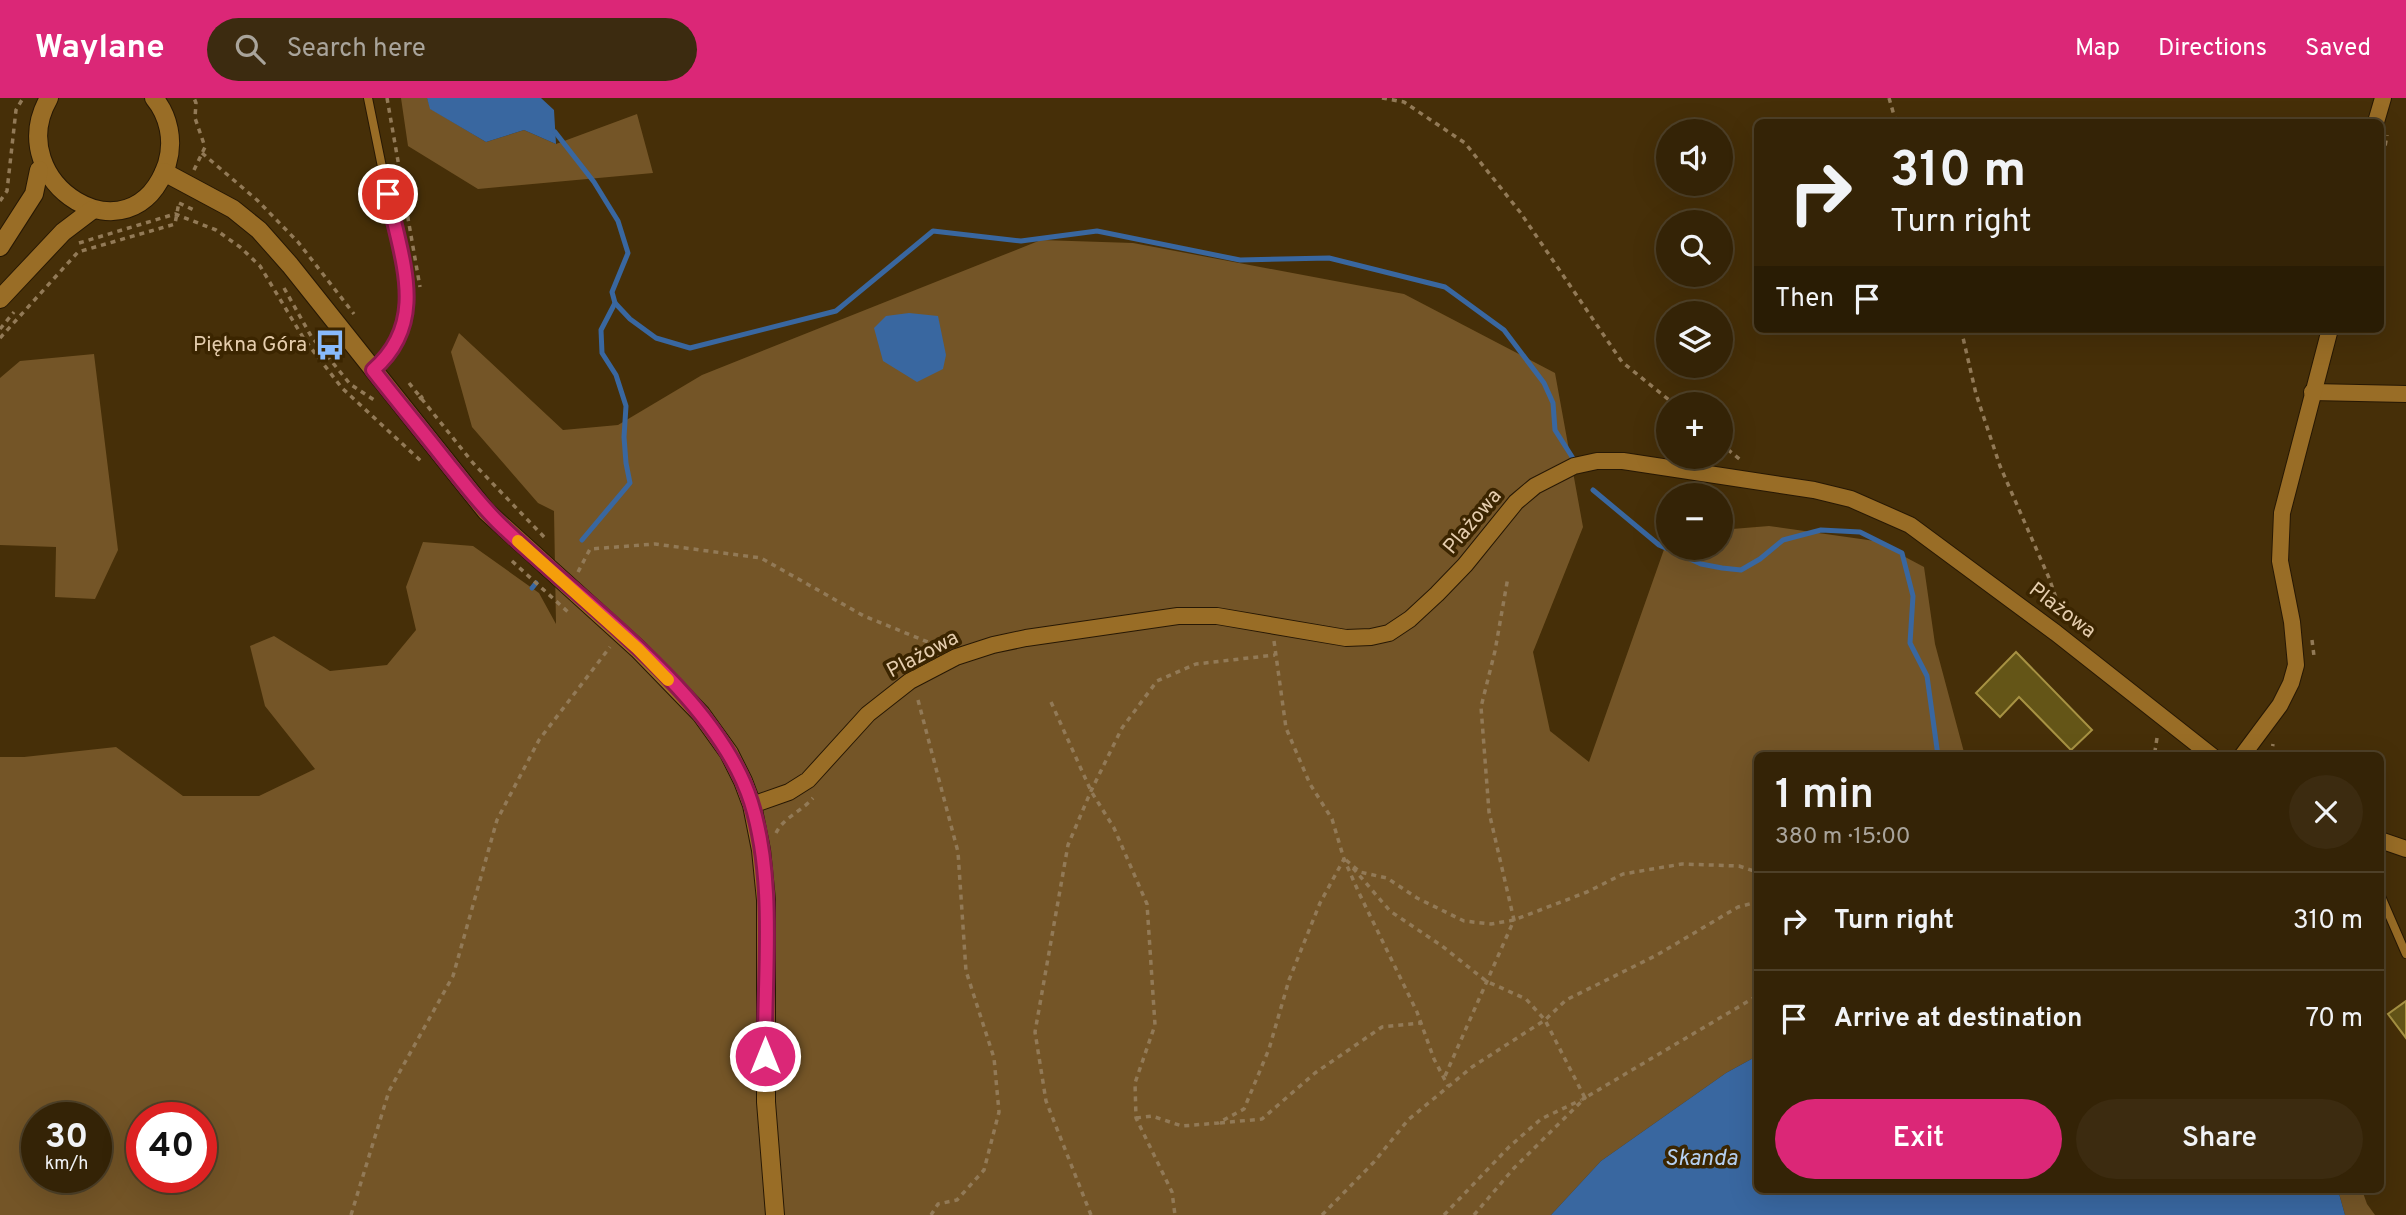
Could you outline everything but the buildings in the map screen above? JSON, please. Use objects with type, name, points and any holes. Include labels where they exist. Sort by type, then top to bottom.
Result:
[{"type":"street","points":[[49,98],[40,111],[33,134],[33,147],[39,170],[46,182],[66,201],[92,211],[116,210],[129,206],[149,192],[164,172],[170,142],[161,103]]},
{"type":"street","points":[[2376,119],[2383,98]]},
{"type":"street","points":[[0,247],[34,194],[39,170]]},
{"type":"street","points":[[164,172],[233,209],[259,230],[290,265],[486,511],[621,633],[701,713],[729,752],[752,805],[761,850],[766,900],[766,1102],[775,1215]]},
{"type":"street","points":[[0,299],[62,232],[92,211]]},
{"type":"street","points":[[2245,752],[2280,705],[2291,683],[2295,665],[2294,633],[2280,561],[2282,513],[2329,333]]},
{"type":"street","points":[[2312,393],[2406,394]]},
{"type":"street","name":"Plażowa","points":[[752,805],[789,792],[807,780],[868,714],[910,681],[956,657],[1026,638],[1148,619],[1217,616],[1274,632],[1346,638],[1388,633],[1410,619],[1446,584],[1465,565],[1516,502],[1535,486],[1574,466],[1597,461],[1623,461],[1814,490],[1851,499],[1910,525],[2056,633],[2207,752]]},
{"type":"street","points":[[2384,841],[2406,849]]},
{"type":"lane","points":[[368,98],[407,290],[407,315],[402,335],[392,352],[373,370]]},
{"type":"lane","points":[[2384,903],[2406,954]]},
{"type":"path","points":[[0,201],[7,191],[16,110],[23,98]]},
{"type":"path","points":[[193,171],[205,147],[195,118],[194,98]]},
{"type":"path","points":[[1382,98],[1404,102],[1465,143],[1520,212],[1622,362],[1659,392]]},
{"type":"path","points":[[1889,98],[1895,119]]},
{"type":"path","points":[[0,338],[78,252],[175,224],[179,202],[203,214]]},
{"type":"path","points":[[69,252],[77,245],[175,214],[216,230],[260,266],[304,339],[342,388],[424,463]]},
{"type":"path","points":[[77,245],[78,252]]},
{"type":"path","points":[[281,283],[310,336],[350,384],[376,401]]},
{"type":"path","points":[[0,329],[16,310]]},
{"type":"path","points":[[1962,333],[1976,394],[2000,466],[2059,606],[2068,620]]},
{"type":"path","points":[[405,410],[427,393]]},
{"type":"path","points":[[577,573],[590,549],[654,544],[761,558],[864,616],[951,652],[956,657]]},
{"type":"path","points":[[509,558],[570,613]]},
{"type":"path","points":[[1444,1076],[1514,920],[1489,812],[1481,707],[1495,651],[1508,577]]},
{"type":"path","points":[[1274,632],[1286,642]]},
{"type":"path","points":[[1274,632],[1286,728],[1310,784],[1332,819],[1344,859],[1448,1086]]},
{"type":"path","points":[[351,1215],[389,1091],[453,976],[497,820],[539,740],[621,633]]},
{"type":"path","points":[[2312,638],[2313,661]]},
{"type":"path","points":[[1091,1215],[1046,1101],[1035,1032],[1068,845],[1090,791],[1122,728],[1157,681],[1196,664],[1275,655]]},
{"type":"path","points":[[918,701],[958,852],[966,971],[994,1058],[999,1112],[984,1170],[957,1200],[939,1204],[931,1215]]},
{"type":"path","points":[[1051,702],[1090,791],[1114,828],[1147,904],[1155,1025],[1135,1083],[1136,1118],[1172,1192],[1175,1215]]},
{"type":"path","points":[[2155,752],[2157,738]]},
{"type":"path","points":[[2272,752],[2273,743]]},
{"type":"path","points":[[761,850],[777,845],[776,831],[780,825],[815,796]]},
{"type":"path","points":[[1344,859],[1360,872],[1387,878],[1417,898],[1464,921],[1491,925],[1514,920],[1587,892],[1623,874],[1682,864],[1739,866],[1754,871]]},
{"type":"path","points":[[1344,859],[1390,911],[1442,946],[1486,981],[1526,999],[1545,1020],[1584,1098]]},
{"type":"path","points":[[1218,1123],[1244,1109],[1269,1049],[1289,980],[1315,916],[1344,859]]},
{"type":"path","points":[[1322,1215],[1374,1162],[1408,1120],[1472,1067],[1545,1020],[1566,1000],[1657,955],[1738,907],[1754,903]]},
{"type":"path","points":[[1444,1215],[1509,1147],[1541,1119],[1584,1098],[1754,998]]},
{"type":"path","points":[[1136,1118],[1152,1116],[1182,1126],[1262,1119],[1315,1073],[1382,1027],[1421,1023]]},
{"type":"path","points":[[1474,1215],[1514,1168],[1584,1098]]},
{"type":"shaded area","points":[[401,98],[427,98],[431,109],[486,142],[524,130],[556,144],[637,114],[653,173],[478,189],[408,146]]},
{"type":"shaded area","points":[[1041,240],[1133,243],[1404,294],[1555,373],[1583,527],[1533,652],[1550,731],[1589,762],[1660,560],[1733,560],[1733,529],[1769,526],[1875,541],[1924,567],[1935,644],[1964,752],[1754,752],[1754,1058],[1726,1073],[1601,1161],[1551,1215],[0,1215],[0,757],[116,747],[183,796],[259,796],[315,769],[265,706],[250,646],[274,636],[330,671],[387,665],[416,630],[406,587],[423,542],[473,546],[539,593],[556,624],[554,511],[538,503],[472,427],[451,352],[459,333],[563,430],[618,425],[702,375]]},
{"type":"shaded area","points":[[94,354],[118,550],[95,599],[55,597],[56,547],[0,545],[0,378],[20,361]]},
{"type":"shaded area","points":[[2339,1193],[2363,1193],[2375,1215],[2345,1215]]},
{"type":"water","points":[[427,98],[541,98],[554,110],[556,144],[524,130],[486,142],[430,109]]},
{"type":"water","points":[[909,313],[938,316],[946,355],[943,369],[917,382],[883,361],[874,328],[886,316]]},
{"type":"water","name":"Skanda","points":[[1754,1058],[1754,1193],[2339,1193],[2345,1215],[1551,1215],[1601,1161],[1726,1073]]},
{"type":"waterway","points":[[555,132],[594,182],[618,221],[628,253],[612,292],[615,303],[630,319],[656,338],[690,348],[836,311],[933,231],[1021,241],[1097,231],[1240,260],[1329,258],[1445,287],[1504,330],[1544,383],[1553,403],[1555,430],[1576,463]]},
{"type":"waterway","points":[[582,540],[630,483],[624,437],[626,406],[616,375],[602,353],[601,330],[615,303]]},
{"type":"waterway","points":[[1593,490],[1659,545],[1701,564],[1741,570],[1783,540],[1821,530],[1860,532],[1902,553],[1913,596],[1910,643],[1927,676],[1937,752]]},
{"type":"waterway","points":[[532,588],[536,583]]},
{"type":"slow traffic","points":[[518,541],[638,649],[668,680]]},
{"type":"place","name":"Piękna Góra","points":[[330,345]]},
{"type":"route","points":[[388,194],[407,290],[407,315],[402,335],[392,352],[373,370],[486,511],[638,649],[701,713],[729,752],[743,781],[752,805],[761,850],[766,900],[765,1056]]}]
